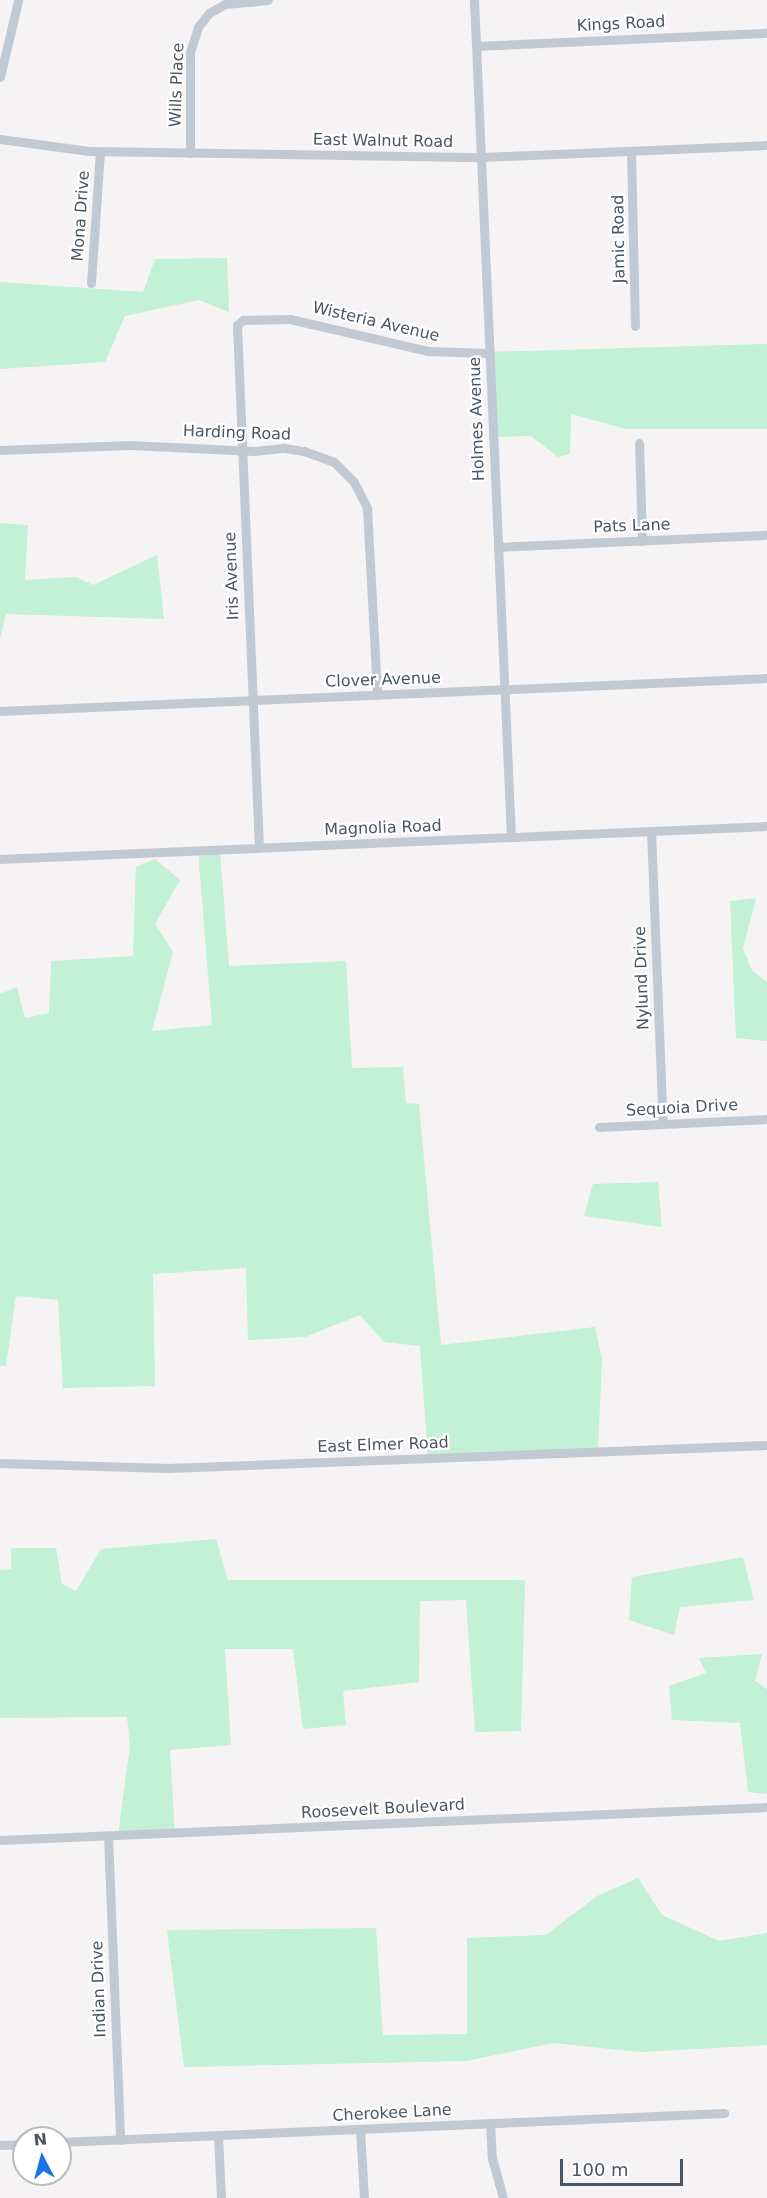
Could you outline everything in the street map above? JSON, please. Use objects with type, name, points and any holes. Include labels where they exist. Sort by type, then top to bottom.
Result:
[{"type":"street","name":"Wills Place","points":[[190,153],[190,52],[198,27],[209,13],[225,4],[268,0]]},
{"type":"street","name":"Holmes Avenue","points":[[474,0],[511,837]]},
{"type":"street","points":[[0,77],[18,1]]},
{"type":"street","name":"Kings Road","points":[[476,46],[767,33]]},
{"type":"street","name":"East Walnut Road","points":[[0,138],[43,147],[100,152],[481,157],[767,145]]},
{"type":"street","name":"Jamic Road","points":[[631,151],[635,326]]},
{"type":"street","name":"Mona Drive","points":[[91,283],[100,152]]},
{"type":"street","name":"Wisteria Avenue","points":[[256,319],[290,319],[427,351],[489,353]]},
{"type":"street","name":"Iris Avenue","points":[[256,319],[243,320],[237,329],[259,848]]},
{"type":"street","points":[[639,442],[642,541]]},
{"type":"street","name":"Harding Road","points":[[0,450],[130,445],[242,451],[284,448],[319,455],[341,468],[364,499],[372,548],[377,695]]},
{"type":"street","name":"Pats Lane","points":[[498,547],[767,536]]},
{"type":"street","name":"Clover Avenue","points":[[0,711],[767,678]]},
{"type":"street","name":"Magnolia Road","points":[[0,859],[767,826]]},
{"type":"street","name":"Nylund Drive","points":[[651,831],[663,1124]]},
{"type":"street","name":"Sequoia Drive","points":[[599,1127],[767,1119]]},
{"type":"street","name":"East Elmer Road","points":[[0,1463],[168,1468],[767,1445]]},
{"type":"street","name":"Roosevelt Boulevard","points":[[0,1840],[767,1807]]},
{"type":"street","name":"Indian Drive","points":[[108,1836],[120,2140]]},
{"type":"street","name":"Cherokee Lane","points":[[72,2142],[724,2113]]},
{"type":"street","points":[[490,2123],[492,2158],[503,2198]]},
{"type":"street","points":[[360,2129],[364,2198]]},
{"type":"street","points":[[218,2135],[221,2198]]},
{"type":"green space","points":[[227,258],[229,312],[199,300],[125,316],[105,362],[0,369],[0,282],[143,292],[155,259]]},
{"type":"green space","points":[[767,344],[767,429],[626,429],[571,414],[570,454],[558,457],[531,436],[490,437],[487,352]]},
{"type":"green space","points":[[0,523],[28,525],[25,580],[76,577],[93,585],[157,555],[164,619],[6,614],[0,638]]},
{"type":"green space","points":[[220,850],[229,966],[346,961],[352,1068],[403,1067],[406,1103],[419,1104],[441,1345],[595,1327],[602,1359],[598,1451],[428,1459],[420,1346],[384,1342],[360,1315],[305,1337],[248,1340],[246,1268],[153,1274],[155,1386],[63,1388],[58,1300],[16,1296],[6,1366],[0,1366],[0,994],[17,987],[25,1018],[49,1013],[51,961],[133,956],[136,867],[155,859],[180,880],[155,924],[173,952],[152,1031],[212,1025],[198,851]]},
{"type":"green space","points":[[756,898],[743,949],[752,970],[767,982],[767,1041],[736,1038],[730,901]]},
{"type":"green space","points":[[658,1182],[662,1227],[584,1216],[593,1184]]},
{"type":"green space","points":[[216,1539],[228,1580],[525,1580],[521,1731],[475,1732],[466,1600],[420,1601],[419,1682],[343,1691],[346,1725],[303,1729],[293,1649],[225,1649],[231,1745],[170,1750],[175,1833],[118,1835],[130,1746],[127,1717],[0,1718],[0,1570],[11,1569],[11,1548],[56,1548],[62,1584],[76,1591],[101,1549]]},
{"type":"green space","points":[[743,1557],[754,1600],[680,1607],[674,1635],[629,1620],[632,1577]]},
{"type":"green space","points":[[762,1654],[755,1681],[767,1689],[767,1794],[748,1792],[740,1723],[672,1720],[669,1686],[706,1673],[699,1658]]},
{"type":"green space","points":[[638,1878],[662,1915],[719,1941],[767,1933],[767,2045],[640,2052],[553,2043],[466,2061],[184,2067],[167,1930],[376,1928],[383,2035],[467,2034],[467,1938],[546,1935],[597,1896]]}]
